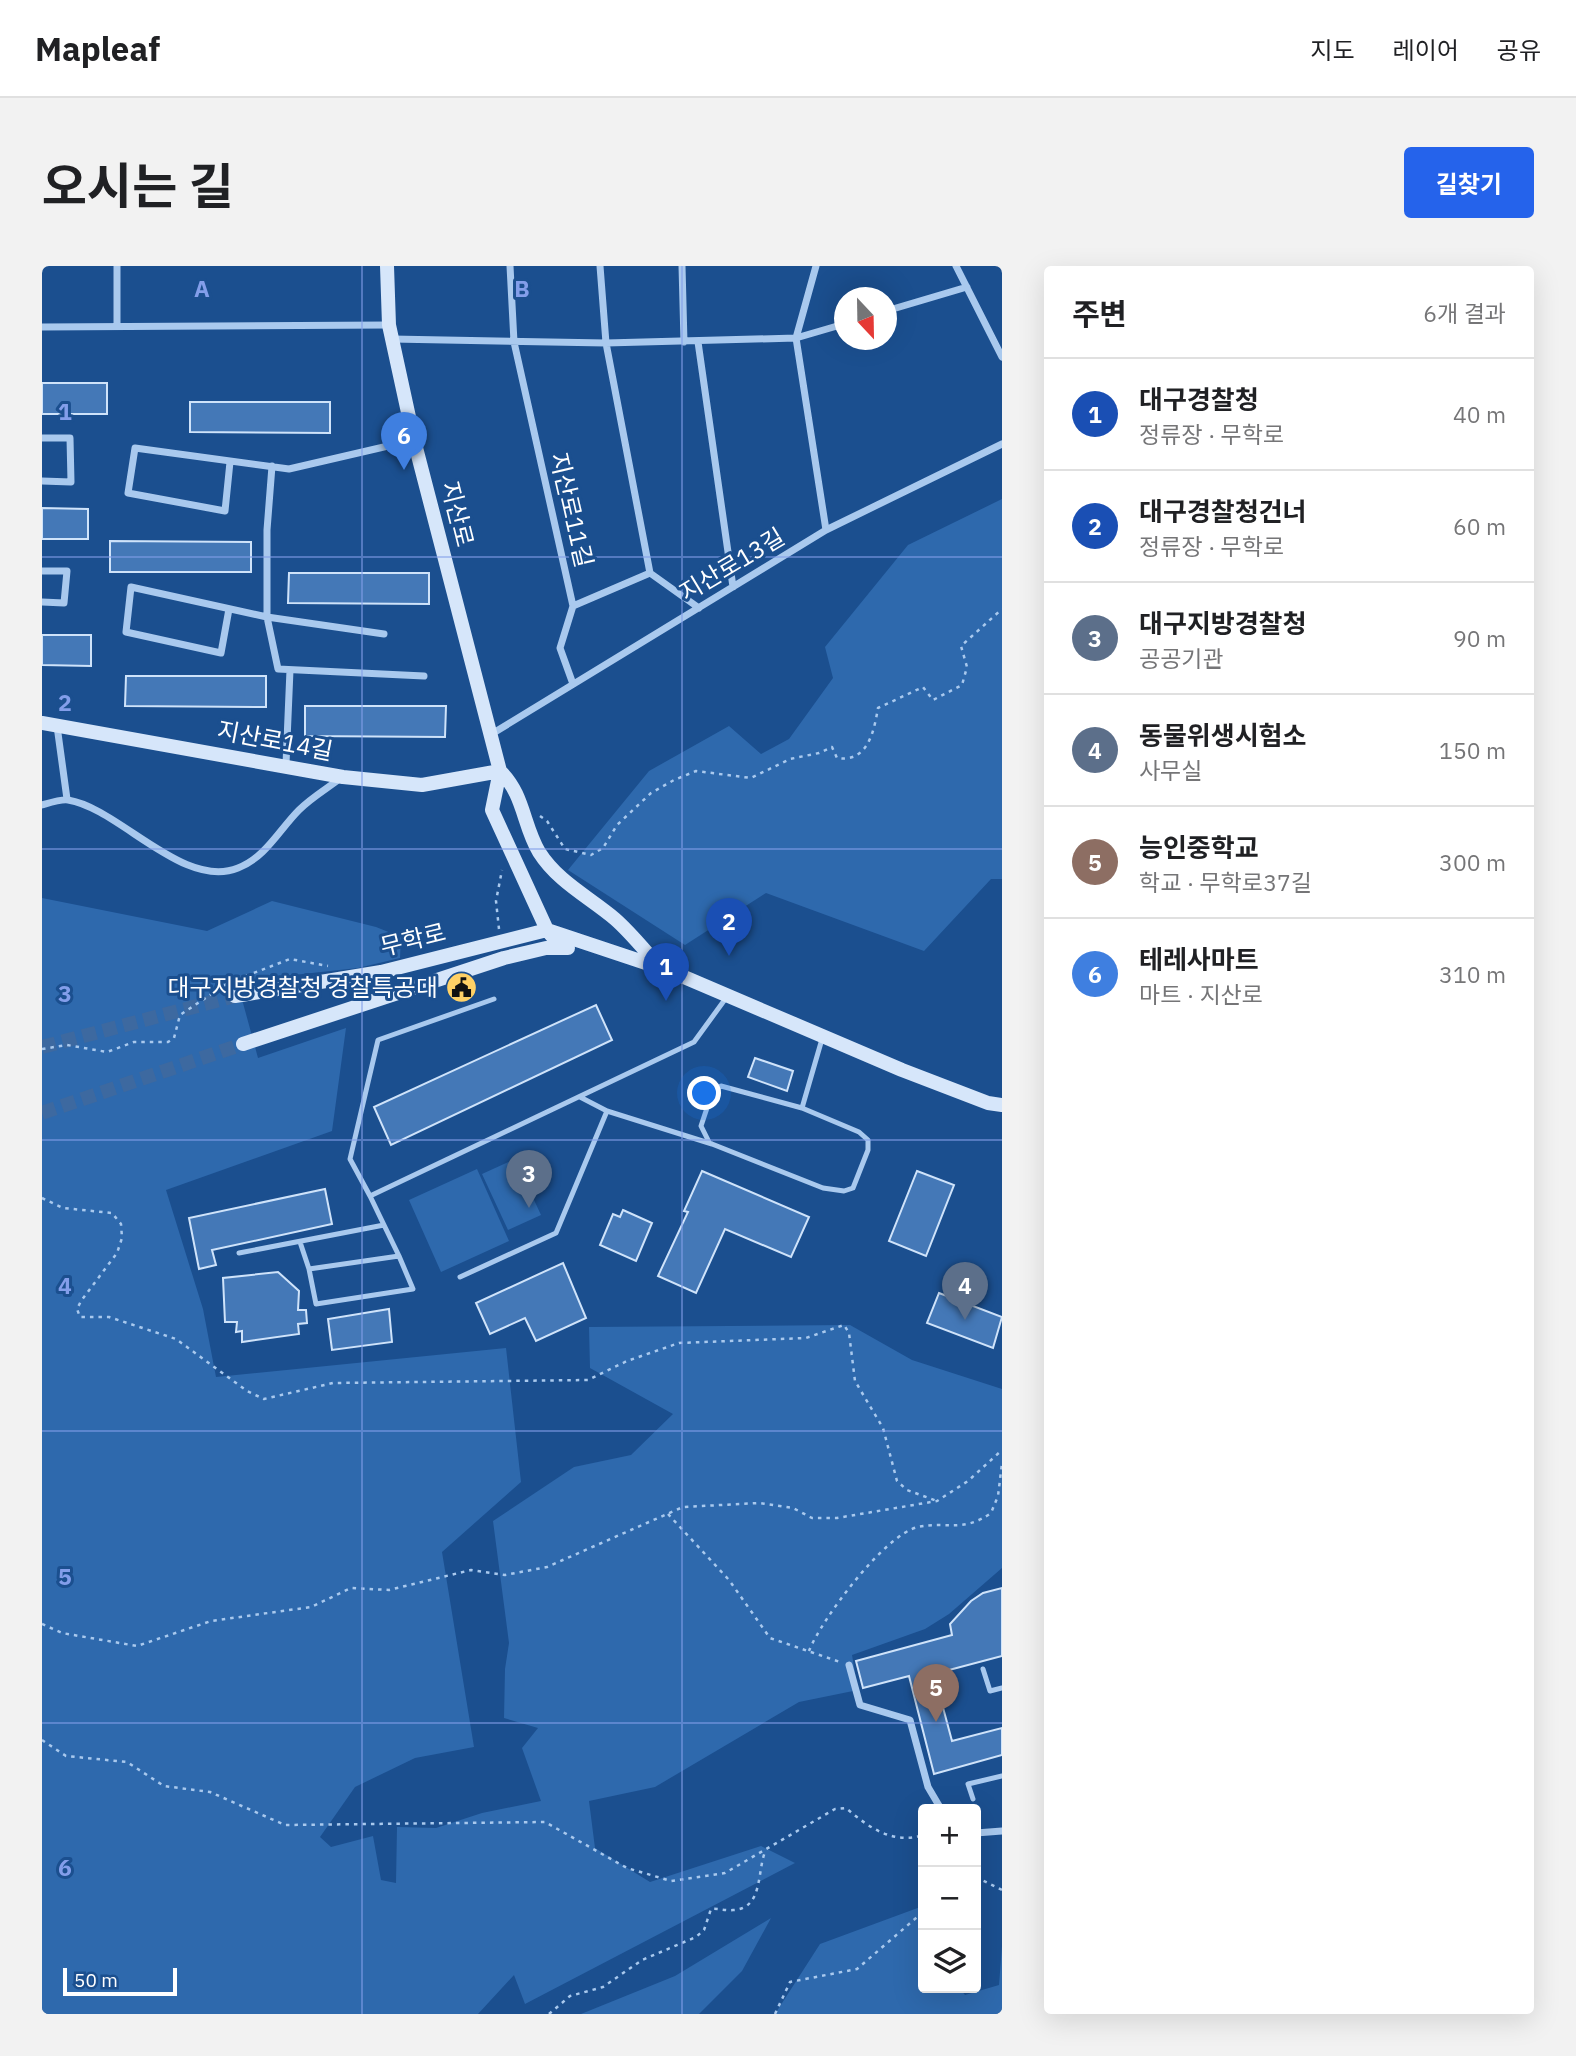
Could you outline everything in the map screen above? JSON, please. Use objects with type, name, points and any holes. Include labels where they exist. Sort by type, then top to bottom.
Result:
[{"type":"main road","name":"지산로","points":[[387,266],[391,332],[414,440],[500,771],[492,810],[547,930],[562,948]]},
{"type":"main road","name":"지산로14길","points":[[42,723],[286,764],[343,777],[422,785],[500,771]]},
{"type":"main road","name":"지산로","points":[[500,771],[511,781],[523,804],[540,852],[571,887],[616,920]]},
{"type":"main road","name":"무학로","points":[[616,920],[660,967]]},
{"type":"main road","name":"무학로","points":[[235,996],[381,972],[547,930],[660,967],[902,1070],[988,1103],[1002,1105]]},
{"type":"main road","name":"무학로","points":[[243,1044],[504,958],[562,948],[598,947]]},
{"type":"street","points":[[117,266],[117,326]]},
{"type":"street","name":"지산로11길","points":[[510,266],[514,342],[573,606],[560,648],[573,684]]},
{"type":"street","points":[[600,266],[606,343],[650,573],[699,608]]},
{"type":"street","points":[[682,266],[684,342]]},
{"type":"street","points":[[816,266],[796,338],[826,530]]},
{"type":"street","points":[[956,266],[1002,357]]},
{"type":"street","points":[[897,308],[967,287]]},
{"type":"street","points":[[42,327],[391,332],[514,342],[606,343],[796,338],[834,327]]},
{"type":"street","points":[[698,342],[733,587]]},
{"type":"street","points":[[42,438],[70,438],[71,482],[42,481]]},
{"type":"street","points":[[230,463],[225,511],[128,493],[135,448],[289,469],[414,440]]},
{"type":"street","name":"지산로13길","points":[[490,735],[826,530],[1002,444]]},
{"type":"street","points":[[272,466],[267,617],[278,669],[424,676]]},
{"type":"street","points":[[42,571],[68,571],[64,603],[42,603]]},
{"type":"street","points":[[573,606],[650,573]]},
{"type":"street","points":[[229,609],[221,653],[126,632],[131,587],[267,617],[384,634]]},
{"type":"street","points":[[286,764],[290,670]]},
{"type":"street","points":[[57,726],[67,799]]},
{"type":"street","points":[[42,805],[67,799],[105,816],[151,846],[200,870],[236,869],[263,852],[300,809],[343,777]]},
{"type":"street","points":[[849,1665],[860,1704],[910,1720],[928,1787],[938,1804]]},
{"type":"street","points":[[981,1833],[1002,1831]]},
{"type":"lane","points":[[370,1196],[694,1042],[728,995]]},
{"type":"lane","points":[[300,1242],[316,1304],[413,1289],[350,1159],[378,1040],[494,999]]},
{"type":"lane","points":[[802,1108],[823,1036]]},
{"type":"lane","points":[[580,1097],[607,1111],[712,1144],[824,1188],[844,1191],[853,1188],[868,1150],[867,1140],[859,1132],[802,1108],[721,1086],[712,1093],[701,1126],[704,1137],[712,1144]]},
{"type":"lane","points":[[460,1277],[556,1233],[607,1111]]},
{"type":"lane","points":[[239,1253],[384,1225]]},
{"type":"lane","points":[[309,1269],[399,1256]]},
{"type":"lane","points":[[982,1669],[990,1690],[1002,1688]]},
{"type":"lane","points":[[973,1799],[968,1784],[1002,1776]]},
{"type":"path","points":[[523,804],[547,821],[565,849],[591,855],[603,848],[617,825],[651,793],[696,771],[751,778],[790,759],[819,754],[832,747],[837,758],[848,759],[859,754],[872,740],[878,708],[912,690],[923,687],[933,701],[962,685],[967,667],[961,646],[1002,609]]},
{"type":"path","points":[[42,1198],[64,1208],[112,1213],[121,1224],[119,1247],[81,1301],[77,1309],[79,1317],[109,1317],[176,1339],[247,1391],[264,1399],[332,1383],[588,1380],[626,1361],[679,1343],[806,1338],[844,1325],[849,1334],[855,1381],[883,1428],[897,1481],[907,1490],[937,1501]]},
{"type":"path","points":[[42,1624],[62,1633],[137,1646],[211,1621],[311,1607],[351,1588],[390,1590],[471,1570],[505,1575],[547,1567],[683,1507],[742,1502],[793,1508],[812,1518],[837,1518],[937,1501],[968,1481],[1002,1450]]},
{"type":"path","points":[[809,1651],[823,1622],[893,1540],[917,1527],[957,1527],[992,1513],[998,1496],[1002,1463]]},
{"type":"path","points":[[668,1514],[729,1580],[771,1638],[849,1665]]},
{"type":"path","points":[[42,1740],[66,1756],[127,1762],[164,1786],[210,1791],[285,1825],[545,1822],[627,1868],[671,1881],[725,1874],[835,1809],[846,1808],[878,1832],[904,1838],[918,1836]]},
{"type":"path","points":[[549,2014],[570,1996],[603,1987],[642,1960],[696,1937],[704,1930],[710,1909],[736,1910],[746,1906],[757,1894],[759,1870],[765,1852]]},
{"type":"path","points":[[981,1880],[1002,1890]]},
{"type":"path","points":[[775,2014],[790,1982],[857,1969],[918,1916]]},
{"type":"shaded area","points":[[1002,499],[1002,879],[991,879],[924,951],[766,893],[685,945],[568,870],[649,771],[729,726],[761,754],[789,739],[833,678],[825,647],[908,545]]},
{"type":"shaded area","points":[[42,898],[207,931],[272,901],[376,927],[401,937],[400,958],[358,968],[237,981],[258,1058],[346,1028],[332,1131],[166,1190],[203,1309],[216,1377],[506,1348],[521,1482],[442,1552],[474,1747],[415,1758],[355,1787],[320,1837],[331,1847],[373,1836],[381,1880],[396,1883],[397,1827],[436,1828],[482,1813],[541,1801],[522,1748],[538,1728],[504,1718],[505,1669],[509,1643],[493,1521],[574,1467],[631,1455],[673,1414],[590,1368],[589,1327],[850,1325],[912,1360],[1002,1389],[1002,1568],[949,1614],[925,1629],[852,1655],[858,1690],[799,1702],[655,1787],[589,1801],[595,1848],[650,1882],[761,1846],[795,1863],[525,2004],[514,1975],[478,2014],[42,2014]]},
{"type":"shaded area","points":[[515,1159],[541,1215],[508,1230],[482,1174]]},
{"type":"shaded area","points":[[477,1169],[509,1241],[441,1272],[409,1200]]},
{"type":"shaded area","points":[[918,1908],[918,1993],[965,1995],[981,1993],[981,1990],[999,1985],[1002,1946],[1002,2014],[775,2014],[820,1944]]},
{"type":"shaded area","points":[[771,1918],[742,1971],[699,2014],[581,2014],[675,1976]]},
{"type":"building","points":[[42,383],[107,383],[107,414],[42,414]]},
{"type":"building","points":[[190,402],[330,402],[330,433],[190,432]]},
{"type":"building","points":[[42,508],[88,509],[88,539],[42,539]]},
{"type":"building","points":[[110,541],[251,542],[251,572],[110,572]]},
{"type":"building","points":[[289,573],[429,573],[429,604],[288,603]]},
{"type":"building","points":[[42,635],[91,635],[91,666],[42,665]]},
{"type":"building","points":[[126,676],[266,676],[266,707],[125,706]]},
{"type":"building","points":[[305,706],[446,706],[445,737],[305,736]]},
{"type":"building","points":[[596,1005],[612,1040],[391,1145],[374,1107]]},
{"type":"building","points":[[755,1058],[793,1071],[787,1091],[748,1077]]},
{"type":"building","points":[[702,1171],[809,1217],[791,1257],[725,1229],[696,1293],[658,1276],[688,1212],[684,1211]]},
{"type":"building","points":[[917,1171],[954,1185],[926,1256],[889,1241]]},
{"type":"building","points":[[325,1189],[332,1224],[212,1250],[216,1265],[199,1269],[189,1218]]},
{"type":"building","points":[[623,1210],[652,1223],[636,1261],[600,1245],[613,1214],[620,1217]]},
{"type":"building","points":[[563,1263],[586,1318],[536,1341],[525,1318],[490,1334],[476,1303]]},
{"type":"building","points":[[278,1272],[299,1291],[298,1310],[306,1310],[307,1323],[298,1324],[299,1334],[242,1342],[242,1331],[236,1332],[237,1322],[225,1322],[223,1278]]},
{"type":"building","points":[[939,1293],[1002,1317],[993,1348],[927,1323]]},
{"type":"building","points":[[389,1309],[392,1342],[332,1350],[328,1319]]},
{"type":"building","points":[[1002,1588],[1002,1656],[934,1674],[952,1741],[1002,1728],[1002,1755],[934,1774],[909,1676],[863,1688],[856,1661],[952,1635],[950,1624],[971,1601],[983,1593]]},
{"type":"tunnel","points":[[42,1047],[235,996]]},
{"type":"tunnel","points":[[42,1113],[243,1044]]},
{"type":"place","name":"테레사마트","points":[[404,470]]},
{"type":"place","name":"대구경찰청건너","points":[[729,956]]},
{"type":"place","name":"대구지방경찰청 경찰특공대","points":[[461,988]]},
{"type":"place","name":"대구경찰청","points":[[666,1001]]},
{"type":"place","name":"대구지방경찰청","points":[[529,1208]]},
{"type":"place","name":"동물위생시험소","points":[[965,1320]]},
{"type":"place","name":"능인중학교","points":[[936,1722]]}]
